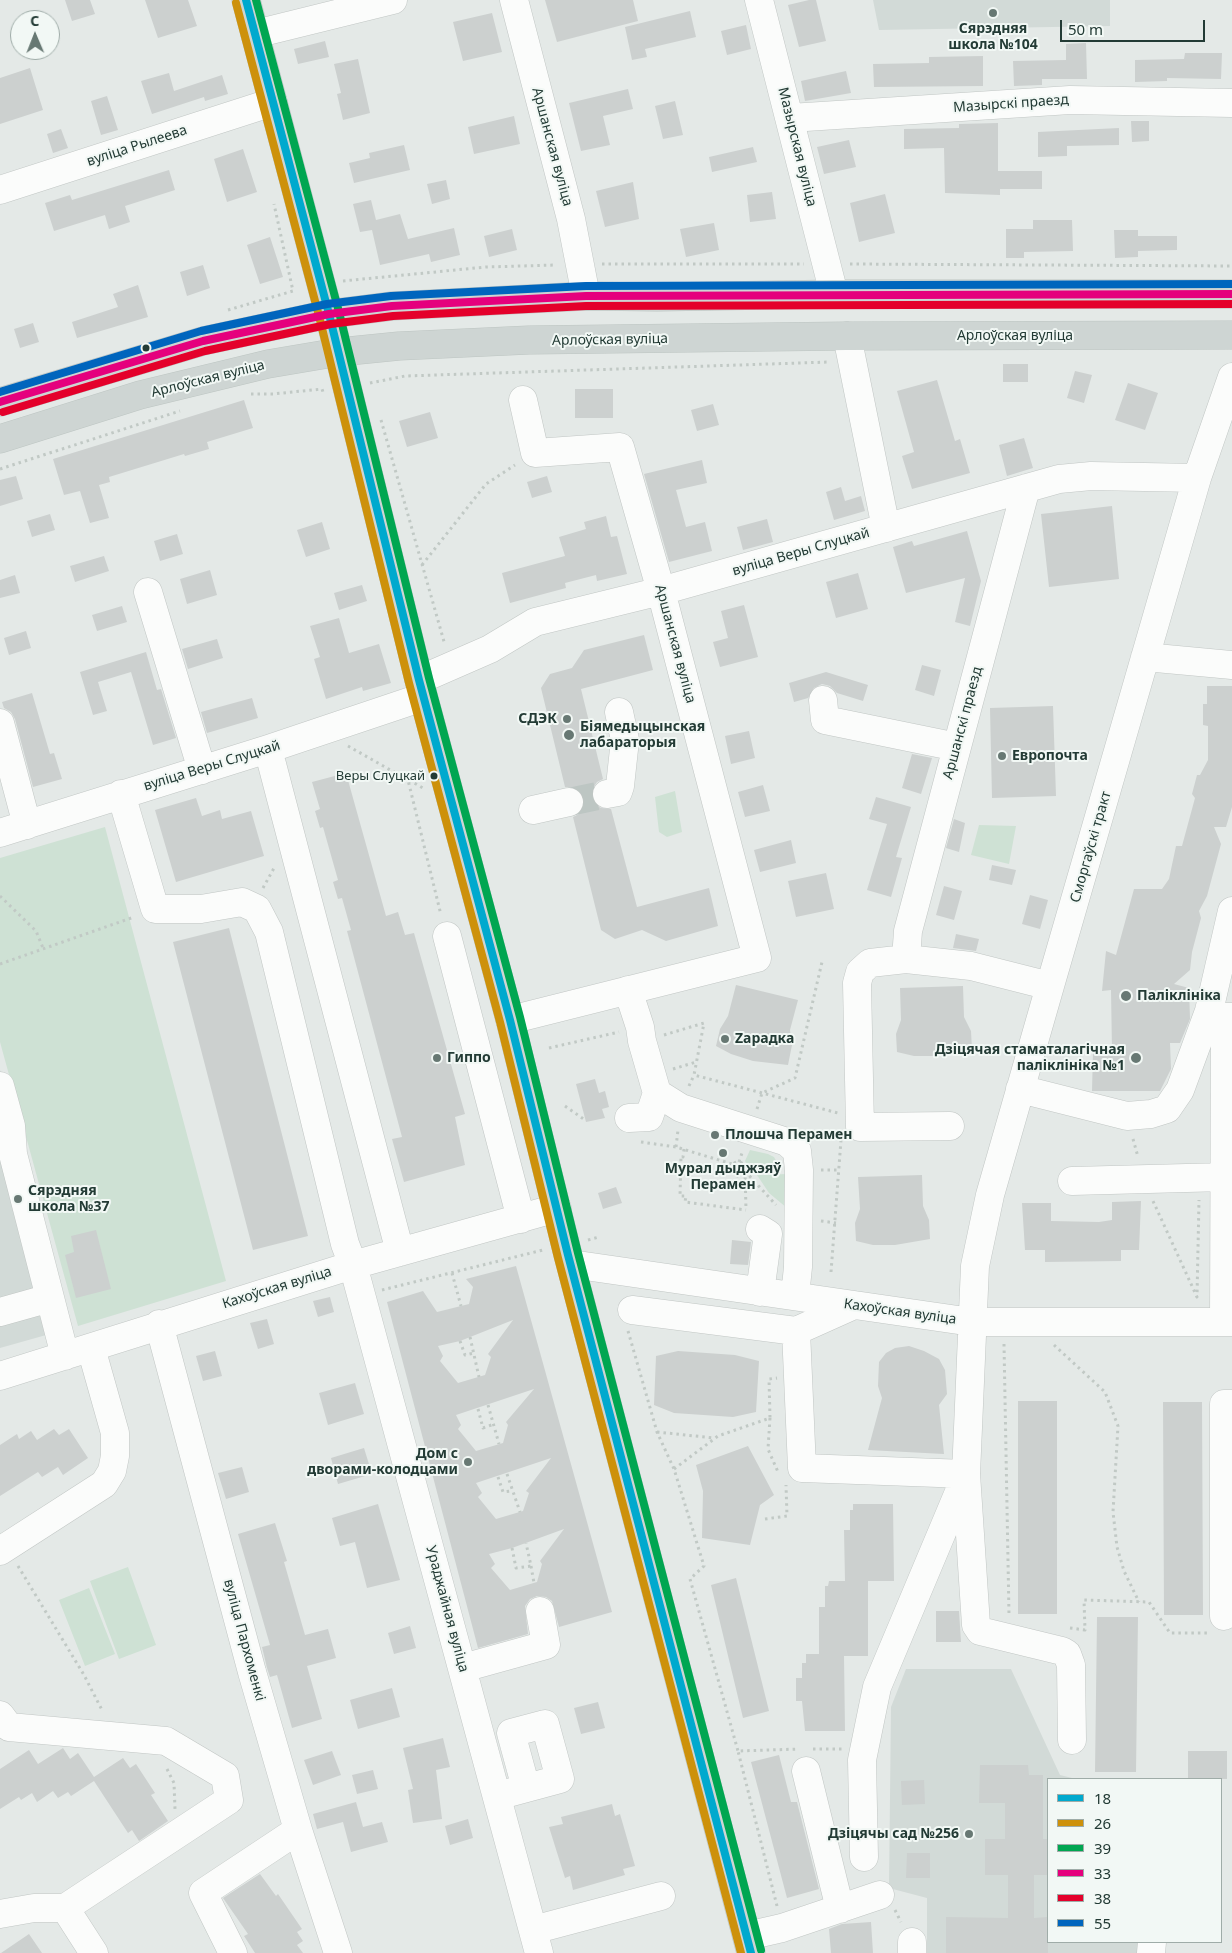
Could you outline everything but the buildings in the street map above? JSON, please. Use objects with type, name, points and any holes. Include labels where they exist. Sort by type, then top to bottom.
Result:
[{"type":"main road","points":[[246,0],[339,352],[421,689],[510,1020],[571,1264],[749,1944]]},
{"type":"main road","points":[[0,402],[203,341],[329,314],[392,306],[586,296],[1232,294]]},
{"type":"main road","name":"Арлоўская вуліца","points":[[0,439],[140,395],[268,364],[339,352],[400,346],[529,340],[850,349],[1232,335]]},
{"type":"street","points":[[255,34],[393,0]]},
{"type":"street","name":"Аршанская вуліца","points":[[514,0],[582,264],[586,296]]},
{"type":"street","name":"Мазырская вуліца","points":[[758,0],[834,294]]},
{"type":"street","name":"Мазырскі праезд","points":[[790,118],[1070,100],[1232,103]]},
{"type":"street","name":"вуліца Рылеева","points":[[0,190],[273,102]]},
{"type":"street","points":[[850,349],[886,528]]},
{"type":"street","name":"Сморгаўскі тракт","points":[[966,1474],[975,1266],[980,1236],[1020,1089],[1083,878],[1197,478],[1222,432],[1232,377]]},
{"type":"street","points":[[523,400],[535,453]]},
{"type":"street","name":"Аршанская вуліца","points":[[535,453],[620,447],[661,591],[757,958],[628,990]]},
{"type":"street","name":"вуліца Веры Слуцкай","points":[[0,833],[268,749],[421,689],[452,668],[490,649],[535,622],[661,591],[1059,479],[1090,476],[1197,478]]},
{"type":"street","name":"Аршанскі праезд","points":[[906,959],[908,931],[1026,488]]},
{"type":"street","points":[[148,592],[202,770]]},
{"type":"street","points":[[1145,657],[1232,665]]},
{"type":"street","points":[[823,700],[825,720],[957,747]]},
{"type":"street","points":[[607,794],[618,792],[620,786],[625,740],[619,712]]},
{"type":"street","points":[[0,723],[27,825]]},
{"type":"street","points":[[268,749],[400,1252]]},
{"type":"street","points":[[121,794],[156,909],[201,909],[242,902],[258,910]]},
{"type":"street","points":[[533,810],[569,802]]},
{"type":"street","name":"Ураджайная вуліца","points":[[258,910],[269,932],[343,1235],[353,1265],[536,1941]]},
{"type":"street","points":[[1020,1089],[1126,1116],[1151,1114],[1168,1109],[1180,1090],[1209,1011],[1232,911]]},
{"type":"street","points":[[445,928],[521,1219]]},
{"type":"street","points":[[950,1126],[860,1127],[857,983],[860,972],[870,964],[906,959],[971,966],[1050,986]]},
{"type":"street","points":[[510,1020],[628,990],[640,1027],[642,1041],[657,1093],[649,1117],[634,1130]]},
{"type":"street","points":[[1228,1322],[1212,1177],[1226,1017],[1232,1017]]},
{"type":"street","points":[[0,1086],[12,1126],[12,1154],[64,1356]]},
{"type":"street","points":[[657,1093],[681,1108],[787,1142],[797,1152],[799,1161],[798,1267],[795,1296]]},
{"type":"street","points":[[1072,1181],[1212,1177]]},
{"type":"street","name":"Кахоўская вуліца","points":[[0,1376],[91,1348],[158,1324],[353,1265],[557,1208]]},
{"type":"street","points":[[754,1217],[768,1234],[760,1292]]},
{"type":"street","name":"Кахоўская вуліца","points":[[571,1264],[972,1322],[1228,1322]]},
{"type":"street","points":[[0,1312],[50,1298]]},
{"type":"street","points":[[629,1319],[796,1331],[854,1305]]},
{"type":"street","name":"вуліца Пархоменкі","points":[[158,1324],[252,1672],[298,1830],[338,1953]]},
{"type":"street","points":[[796,1331],[802,1468],[966,1474]]},
{"type":"street","points":[[3,1549],[104,1484],[112,1470],[115,1456],[115,1433],[91,1348]]},
{"type":"street","points":[[1220,1625],[1224,1404],[1232,1404]]},
{"type":"street","points":[[966,1474],[976,1625],[980,1631],[1062,1651],[1067,1654],[1071,1665],[1072,1740]]},
{"type":"street","points":[[864,1857],[862,1760],[877,1687],[966,1474]]},
{"type":"street","points":[[463,1668],[546,1645],[540,1611]]},
{"type":"street","points":[[0,1715],[9,1727],[166,1741],[225,1776],[229,1800],[65,1908],[34,1908],[0,1914]]},
{"type":"street","points":[[805,1756],[840,1909]]},
{"type":"street","points":[[497,1796],[526,1788]]},
{"type":"street","points":[[233,1953],[203,1892],[298,1830]]},
{"type":"street","points":[[749,1944],[782,1928],[880,1895]]},
{"type":"street","points":[[536,1941],[661,1896]]},
{"type":"street","points":[[65,1908],[94,1953]]},
{"type":"path","points":[[227,310],[293,291],[272,195]]},
{"type":"path","points":[[340,282],[486,267],[582,264],[1232,266]]},
{"type":"path","points":[[373,391],[370,382],[405,376],[850,349]]},
{"type":"path","points":[[245,394],[274,394],[322,389],[324,398]]},
{"type":"path","points":[[0,469],[188,409]]},
{"type":"path","points":[[381,418],[452,668]]},
{"type":"path","points":[[422,565],[486,484],[535,453]]},
{"type":"path","points":[[343,743],[408,780],[445,928]]},
{"type":"path","points":[[258,910],[264,887],[276,865]]},
{"type":"path","points":[[0,896],[36,931],[44,948]]},
{"type":"path","points":[[0,964],[156,909]]},
{"type":"path","points":[[740,1162],[762,1093],[795,1078],[822,962]]},
{"type":"path","points":[[549,1048],[640,1027]]},
{"type":"path","points":[[565,1106],[585,1120]]},
{"type":"path","points":[[1126,1116],[1144,1179],[1197,1297],[1212,1177]]},
{"type":"path","points":[[634,1130],[684,1149],[732,1164],[740,1162]]},
{"type":"path","points":[[684,1149],[684,1157],[681,1156],[680,1196],[686,1196],[685,1202],[754,1217],[745,1170],[740,1162]]},
{"type":"path","points":[[732,1164],[731,1170],[736,1176],[743,1174],[745,1170]]},
{"type":"path","points":[[745,1170],[771,1201],[790,1217],[798,1218]]},
{"type":"path","points":[[452,1273],[462,1306]]},
{"type":"path","points":[[629,1319],[657,1432],[674,1469],[704,1566],[690,1579],[738,1751],[782,1928]]},
{"type":"path","points":[[470,1338],[479,1377]]},
{"type":"path","points":[[460,1341],[465,1355],[474,1353]]},
{"type":"path","points":[[1004,1344],[1009,1620]]},
{"type":"path","points":[[1054,1344],[1105,1392],[1118,1426],[1113,1512],[1117,1547],[1124,1571],[1139,1602]]},
{"type":"path","points":[[674,1469],[714,1438],[770,1418],[770,1379],[799,1374]]},
{"type":"path","points":[[488,1405],[499,1444]]},
{"type":"path","points":[[478,1409],[483,1428],[494,1424]]},
{"type":"path","points":[[657,1432],[714,1438]]},
{"type":"path","points":[[507,1474],[520,1512]]},
{"type":"path","points":[[498,1477],[502,1492],[512,1491]]},
{"type":"path","points":[[765,1519],[787,1516],[786,1484]]},
{"type":"path","points":[[526,1543],[534,1583]]},
{"type":"path","points":[[512,1548],[516,1568],[530,1566]]},
{"type":"path","points":[[3,1549],[84,1675],[116,1736]]},
{"type":"path","points":[[1066,1628],[1084,1630],[1084,1600],[1149,1602],[1170,1633],[1220,1625]]},
{"type":"path","points":[[738,1751],[805,1756],[864,1749]]},
{"type":"path","points":[[166,1766],[174,1783],[176,1836]]},
{"type":"shaded area","name":"Сярэдняя школа №104","points":[[873,0],[1110,0],[1110,26],[879,30]]},
{"type":"shaded area","name":"Сярэдняя школа №37","points":[[0,1070],[71,1328],[0,1348]]},
{"type":"shaded area","name":"Дзіцячы сад №256","points":[[906,1669],[1011,1669],[1060,1775],[1072,1778],[1047,1778],[1047,1943],[1153,1943],[1154,1953],[927,1953],[927,1898],[889,1888],[891,1707]]},
{"type":"green space","points":[[675,791],[682,832],[667,837],[659,832],[655,797]]},
{"type":"green space","points":[[979,825],[1016,826],[1009,864],[971,855]]},
{"type":"green space","points":[[105,827],[226,1281],[78,1326],[0,1042],[0,858]]},
{"type":"green space","points":[[750,1150],[774,1157],[779,1166],[748,1167],[745,1161]]},
{"type":"green space","points":[[788,1174],[787,1208],[769,1193],[757,1175]]},
{"type":"green space","points":[[128,1567],[156,1645],[119,1659],[90,1581]]},
{"type":"green space","points":[[89,1588],[115,1654],[85,1666],[59,1600]]},
{"type":"tunnel","points":[[569,802],[607,794]]},
{"type":"transit line","name":"18","points":[[246,0],[329,314],[419,680],[510,1020],[568,1255],[751,1953]]},
{"type":"transit line","name":"39","points":[[256,0],[339,312],[429,678],[520,1017],[578,1253],[761,1950]]},
{"type":"transit line","name":"26","points":[[236,3],[319,316],[409,683],[500,1022],[558,1258],[741,1953]]},
{"type":"transit line","name":"55","points":[[0,392],[201,331],[327,304],[391,296],[586,286],[1232,284]]},
{"type":"transit line","name":"33","points":[[0,402],[203,341],[329,314],[392,306],[586,296],[1232,294]]},
{"type":"transit line","name":"38","points":[[3,412],[205,351],[331,324],[393,316],[586,306],[1232,304]]},
{"type":"place","name":"Сярэдняя школа №104","points":[[993,13]]},
{"type":"place","name":"СДЭК","points":[[567,719]]},
{"type":"place","name":"Біямедыцынская лабараторыя","points":[[569,735]]},
{"type":"place","name":"Европочта","points":[[1002,756]]},
{"type":"place","name":"Веры Слуцкай","points":[[434,776]]},
{"type":"place","name":"Паліклініка","points":[[1126,996]]},
{"type":"place","name":"Zарадка","points":[[725,1039]]},
{"type":"place","name":"Гиппо","points":[[437,1058]]},
{"type":"place","name":"Дзіцячая стаматалагічная паліклініка №1","points":[[1136,1058]]},
{"type":"place","name":"Плошча Перамен","points":[[715,1135]]},
{"type":"place","name":"Мурал дыджэяў Перамен","points":[[723,1153]]},
{"type":"place","name":"Сярэдняя школа №37","points":[[18,1199]]},
{"type":"place","name":"Дом с дворами-колодцами","points":[[468,1462]]},
{"type":"place","name":"Дзіцячы сад №256","points":[[969,1834]]}]
